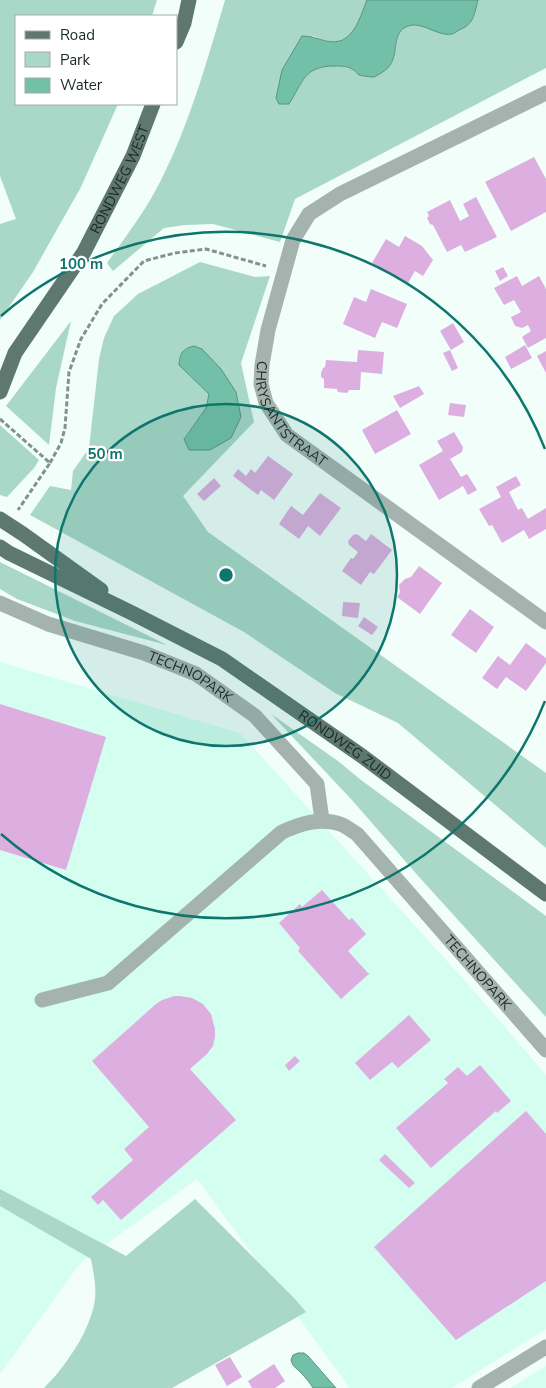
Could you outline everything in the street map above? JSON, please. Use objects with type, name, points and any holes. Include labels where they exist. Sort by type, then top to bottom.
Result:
[{"type":"main road","points":[[178,37],[184,23],[189,0]]},
{"type":"main road","name":"RONDWEG WEST","points":[[0,392],[15,353],[84,252],[133,156],[153,105]]},
{"type":"main road","name":"RONDWEG WEST","points":[[0,361],[15,353]]},
{"type":"main road","name":"RONDWEG ZUID","points":[[4,522],[132,612]]},
{"type":"main road","name":"RONDWEG ZUID","points":[[0,547],[222,659],[362,756],[546,894]]},
{"type":"street","name":"CHRYSANTSTRAAT","points":[[546,94],[340,194],[309,214],[293,240],[268,330],[262,364],[261,384],[266,404],[287,435],[546,622]]},
{"type":"street","name":"TECHNOPARK","points":[[0,603],[48,624],[144,653],[196,674],[255,716],[317,784],[322,820]]},
{"type":"street","name":"TECHNOPARK","points":[[42,1000],[108,983],[282,832],[295,826],[322,820],[341,824],[358,834],[546,1050]]},
{"type":"street","points":[[479,1388],[546,1347]]},
{"type":"path","points":[[4,522],[50,463],[61,443],[66,428],[69,372],[81,339],[102,304],[144,261],[175,253],[206,249],[285,271]]},
{"type":"path","points":[[0,419],[50,463]]},
{"type":"shaded area","points":[[0,662],[240,733],[476,993],[546,1075],[546,1329],[452,1388],[350,1388],[197,1179],[81,1262],[0,1374]]},
{"type":"shaded area","points":[[546,1366],[546,1388],[510,1388]]},
{"type":"green space","points":[[0,0],[157,0],[152,15],[15,15],[15,105],[118,105],[81,187],[33,272],[0,320],[0,224],[16,219],[0,176]]},
{"type":"green space","points":[[225,0],[367,0],[354,29],[344,39],[326,41],[313,36],[276,98],[280,104],[289,104],[302,82],[311,72],[324,67],[341,66],[359,75],[395,52],[401,30],[412,25],[418,25],[441,32],[473,18],[478,0],[546,0],[546,68],[295,199],[280,242],[213,224],[164,228],[113,271],[107,263],[149,201],[181,136],[197,92]]},
{"type":"green space","points":[[200,262],[255,277],[270,276],[241,363],[254,422],[183,496],[208,532],[546,773],[546,848],[398,723],[335,693],[244,632],[30,515],[50,486],[71,490],[73,471],[89,448],[99,359],[104,338],[114,316],[138,294]],"holes":[[[186,348],[241,417],[184,438],[206,408],[209,394],[179,365],[180,355]]]},
{"type":"green space","points":[[71,321],[56,388],[49,445],[6,406]]},
{"type":"green space","points":[[0,425],[39,460],[7,497],[0,495]]},
{"type":"green space","points":[[0,562],[167,645],[75,621],[17,599],[0,589]]},
{"type":"green space","points":[[271,714],[338,761],[546,916],[546,1017],[351,799]]},
{"type":"green space","points":[[0,1189],[126,1256],[195,1199],[306,1312],[172,1388],[44,1388],[58,1373],[84,1334],[94,1303],[95,1290],[91,1259],[0,1206]]},
{"type":"water","points":[[367,0],[478,0],[471,22],[452,34],[440,33],[416,25],[404,28],[397,37],[391,63],[376,76],[359,75],[355,71],[342,66],[317,69],[311,72],[302,82],[289,104],[279,104],[276,98],[282,70],[302,36],[335,42],[343,40],[354,30]]},
{"type":"water","points":[[194,346],[202,349],[221,369],[236,392],[241,417],[231,438],[210,450],[189,450],[184,439],[206,408],[209,394],[179,365],[182,352]]},
{"type":"water","points":[[304,1353],[308,1356],[336,1388],[313,1388],[292,1363],[293,1355]]},
{"type":"building","points":[[534,157],[546,179],[546,212],[511,231],[485,182]]},
{"type":"building","points":[[476,197],[497,237],[465,252],[461,245],[447,252],[433,225],[430,224],[427,218],[429,216],[427,212],[450,200],[460,221],[469,216],[463,204]]},
{"type":"building","points":[[405,236],[422,246],[433,260],[423,276],[415,271],[408,283],[372,263],[386,239],[399,247]]},
{"type":"building","points":[[503,267],[508,276],[500,281],[495,271]]},
{"type":"building","points":[[517,276],[522,286],[539,276],[546,289],[546,338],[528,348],[522,337],[531,331],[528,325],[522,328],[515,326],[511,317],[521,312],[514,300],[504,305],[494,288]]},
{"type":"building","points":[[371,289],[407,304],[397,328],[382,322],[375,338],[343,324],[354,297],[366,302]]},
{"type":"building","points":[[453,323],[464,342],[451,350],[440,331]]},
{"type":"building","points":[[525,345],[532,358],[511,369],[505,357]]},
{"type":"building","points":[[358,350],[384,352],[382,374],[361,372],[360,390],[349,390],[347,393],[338,392],[337,389],[324,388],[324,379],[321,377],[321,373],[325,367],[326,360],[357,362]]},
{"type":"building","points":[[450,350],[458,368],[452,371],[443,353]]},
{"type":"building","points":[[546,351],[546,373],[537,356]]},
{"type":"building","points":[[419,386],[424,394],[400,408],[393,396]]},
{"type":"building","points":[[450,403],[466,405],[464,417],[448,415]]},
{"type":"building","points":[[397,410],[411,434],[375,454],[362,430]]},
{"type":"building","points":[[454,432],[463,447],[462,452],[450,459],[461,477],[467,474],[477,490],[468,495],[463,486],[439,500],[419,465],[443,451],[437,441]]},
{"type":"building","points":[[268,456],[293,474],[274,500],[261,490],[258,495],[233,476],[238,469],[246,476],[251,469],[255,473]]},
{"type":"building","points":[[516,476],[521,485],[509,492],[518,510],[522,508],[528,519],[546,508],[546,529],[529,539],[524,530],[502,543],[492,525],[489,526],[479,509],[501,497],[496,487]]},
{"type":"building","points":[[214,478],[221,486],[204,501],[197,494]]},
{"type":"building","points":[[320,493],[341,508],[320,536],[308,526],[299,539],[279,524],[291,506],[303,515]]},
{"type":"building","points":[[357,534],[366,541],[371,534],[392,550],[374,574],[370,572],[361,585],[342,571],[358,552],[349,545],[348,541],[353,535]]},
{"type":"building","points":[[419,566],[442,583],[420,614],[397,597],[400,592],[399,585],[405,579],[411,577]]},
{"type":"building","points":[[343,602],[360,603],[358,618],[342,616]]},
{"type":"building","points":[[470,609],[494,627],[476,653],[451,635]]},
{"type":"building","points":[[364,617],[378,627],[372,635],[358,626]]},
{"type":"building","points":[[526,643],[546,658],[546,663],[526,691],[506,677],[497,689],[482,678],[498,656],[510,665]]},
{"type":"building","points":[[0,704],[106,737],[66,870],[0,850]]},
{"type":"building","points":[[322,890],[349,920],[352,918],[366,934],[348,951],[370,973],[341,999],[298,951],[300,948],[279,923],[300,904],[302,907]]},
{"type":"building","points":[[174,996],[192,998],[203,1004],[211,1014],[215,1029],[213,1046],[190,1069],[236,1120],[121,1220],[103,1200],[98,1205],[91,1197],[133,1160],[124,1149],[149,1127],[92,1061],[156,1004]]},
{"type":"building","points":[[409,1015],[431,1040],[398,1068],[392,1062],[370,1080],[355,1063]]},
{"type":"building","points":[[295,1056],[300,1061],[289,1071],[285,1065]]},
{"type":"building","points":[[480,1065],[511,1101],[497,1113],[496,1111],[431,1168],[396,1128],[448,1083],[444,1079],[458,1067],[467,1076]]},
{"type":"building","points":[[526,1111],[546,1134],[546,1281],[456,1340],[374,1247]]},
{"type":"building","points":[[385,1154],[415,1183],[409,1188],[379,1160]]},
{"type":"building","points":[[230,1357],[242,1377],[227,1386],[215,1365]]},
{"type":"building","points":[[274,1364],[285,1381],[275,1388],[252,1388],[248,1381]]}]
